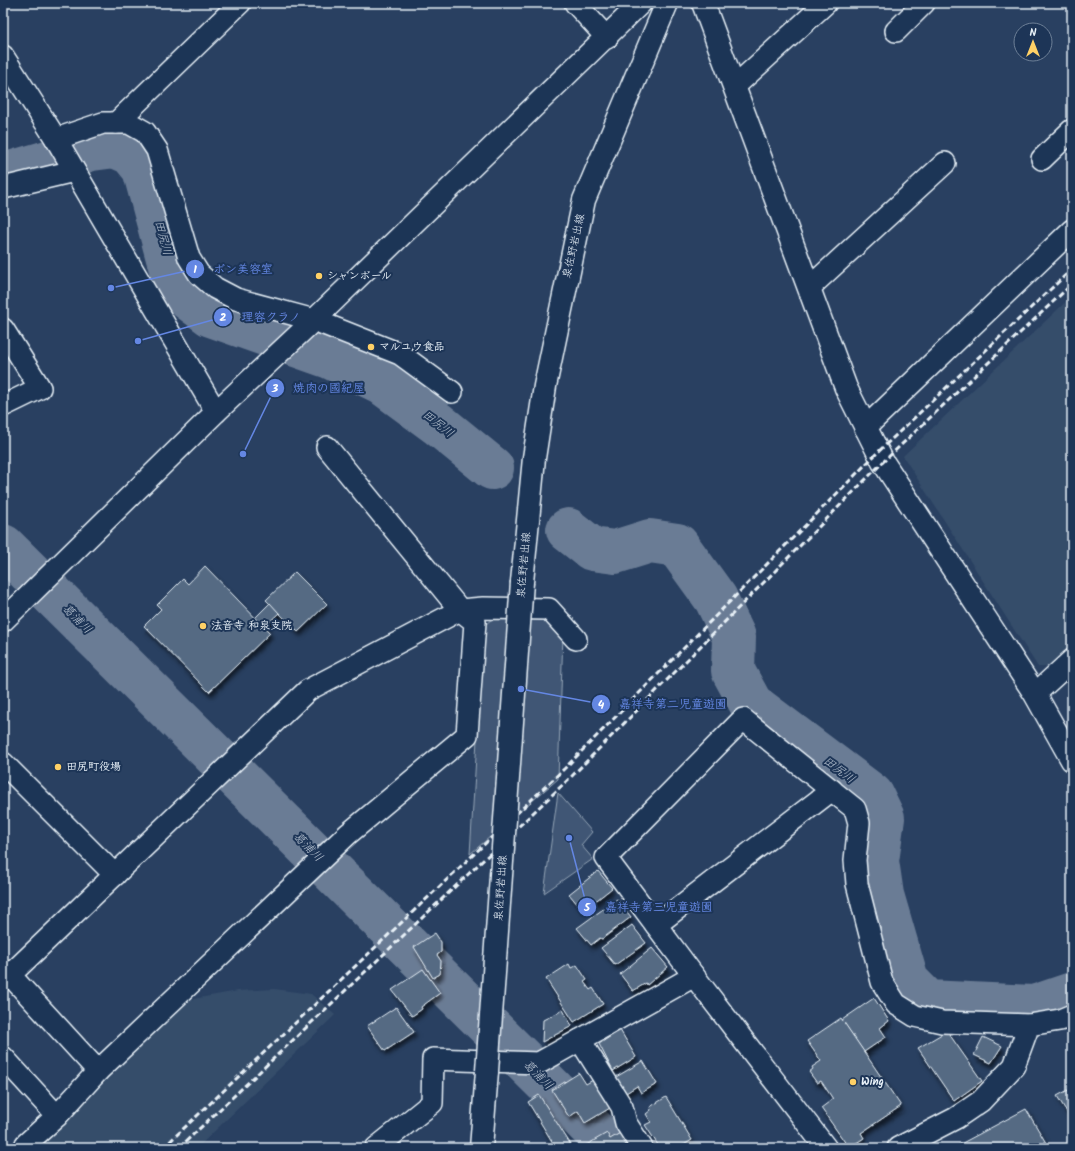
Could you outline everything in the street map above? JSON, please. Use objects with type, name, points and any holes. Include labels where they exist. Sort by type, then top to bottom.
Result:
[{"type":"main road","name":"泉佐野岩出線","points":[[481,1148],[522,582],[534,458],[545,386],[584,200],[667,3]]},
{"type":"main road","points":[[703,3],[846,388],[865,428],[883,462],[1035,694],[1072,760]]},
{"type":"street","points":[[116,123],[240,3]]},
{"type":"street","points":[[575,3],[608,38]]},
{"type":"street","points":[[5,614],[608,38],[641,3]]},
{"type":"street","points":[[735,86],[826,3]]},
{"type":"street","points":[[896,31],[924,3]]},
{"type":"street","points":[[3,56],[56,139],[216,412]]},
{"type":"street","points":[[56,139],[102,123],[128,123],[145,132],[157,150],[189,258],[199,274],[214,288],[236,298],[314,320],[400,354],[452,392]]},
{"type":"street","points":[[1042,159],[1072,130]]},
{"type":"street","points":[[809,288],[945,163]]},
{"type":"street","points":[[3,188],[74,171]]},
{"type":"street","points":[[865,428],[1072,230]]},
{"type":"street","points":[[3,329],[40,388],[3,406]]},
{"type":"street","points":[[26,1144],[57,1116],[98,1071],[348,834],[467,735],[475,622],[460,610],[326,447]]},
{"type":"street","points":[[98,1071],[10,975],[308,690],[460,610],[483,608],[549,609],[576,640]]},
{"type":"street","points":[[1035,694],[1072,660]]},
{"type":"street","points":[[826,1148],[694,976],[606,858],[743,719],[855,809],[859,823],[855,860],[857,884],[882,982],[896,1004],[915,1016],[942,1022],[1029,1025],[1060,1020],[1072,1015]]},
{"type":"street","points":[[3,763],[115,876]]},
{"type":"street","points":[[656,925],[832,790]]},
{"type":"street","points":[[376,1148],[432,1102],[433,1059],[539,1063],[694,976]]},
{"type":"street","points":[[898,1148],[956,1118],[981,1101],[1014,1066],[1029,1025]]},
{"type":"street","points":[[580,1040],[622,1107],[626,1123],[642,1148]]},
{"type":"street","points":[[3,1057],[57,1116]]},
{"type":"shaded area","points":[[1072,296],[1072,649],[1053,667],[1038,667],[903,456]]},
{"type":"shaded area","points":[[504,608],[546,610],[563,635],[558,779],[470,854],[484,626]]},
{"type":"shaded area","points":[[558,793],[592,832],[581,845],[593,859],[544,893]]},
{"type":"shaded area","points":[[274,989],[311,994],[335,1015],[197,1148],[38,1148],[188,1000],[238,991]]},
{"type":"building","points":[[205,566],[270,633],[209,692],[144,626],[161,609],[157,605],[183,579],[188,584]]},
{"type":"building","points":[[295,572],[327,604],[298,632],[266,600]]},
{"type":"building","points":[[270,603],[279,613],[264,627],[255,618]]},
{"type":"building","points":[[598,871],[612,888],[583,911],[569,894]]},
{"type":"building","points":[[617,899],[631,917],[602,939],[600,938],[591,945],[577,928]]},
{"type":"building","points":[[632,925],[646,943],[615,965],[601,948]]},
{"type":"building","points":[[435,933],[441,942],[441,952],[437,955],[441,961],[440,974],[433,978],[414,947]]},
{"type":"building","points":[[652,948],[668,967],[647,985],[646,983],[633,991],[620,974]]},
{"type":"building","points":[[569,964],[571,968],[577,965],[587,980],[584,982],[590,990],[593,988],[603,1004],[574,1022],[546,979]]},
{"type":"building","points":[[423,969],[440,993],[421,1007],[422,1009],[412,1016],[392,990]]},
{"type":"building","points":[[874,998],[889,1021],[880,1028],[886,1037],[864,1052],[842,1020]]},
{"type":"building","points":[[396,1007],[414,1032],[385,1051],[367,1026]]},
{"type":"building","points":[[563,1010],[572,1026],[542,1042],[543,1020]]},
{"type":"building","name":"Wing","points":[[841,1018],[901,1106],[861,1133],[864,1138],[849,1148],[821,1108],[833,1099],[821,1081],[817,1083],[809,1072],[813,1069],[812,1067],[821,1061],[807,1041]]},
{"type":"building","points":[[620,1030],[636,1057],[613,1071],[599,1044]]},
{"type":"building","points":[[947,1031],[982,1081],[954,1101],[918,1048]]},
{"type":"building","points":[[983,1037],[1002,1046],[991,1063],[974,1055]]},
{"type":"building","points":[[643,1061],[657,1084],[641,1093],[637,1086],[626,1093],[616,1077]]},
{"type":"building","points":[[579,1073],[586,1084],[593,1080],[610,1108],[585,1123],[578,1111],[569,1117],[552,1090]]},
{"type":"building","points":[[1072,1088],[1072,1120],[1057,1096]]},
{"type":"building","points":[[539,1095],[573,1148],[556,1148],[528,1102]]},
{"type":"building","points":[[666,1097],[692,1140],[682,1146],[683,1148],[660,1148],[645,1125],[651,1122],[646,1114],[651,1110],[650,1107]]},
{"type":"building","points":[[1026,1109],[1049,1148],[953,1148]]},
{"type":"building","points":[[622,1132],[629,1143],[621,1148],[583,1147],[607,1133],[610,1139]]},
{"type":"waterway","name":"田尻川","points":[[3,175],[92,149],[115,146],[131,153],[144,169],[173,277],[188,298],[211,315],[330,357],[381,382],[438,424],[492,468]]},
{"type":"waterway","name":"田尻川","points":[[568,530],[592,549],[615,552],[650,541],[677,545],[716,599],[734,637],[733,671],[751,704],[872,795],[883,818],[877,861],[882,895],[907,981],[928,1002],[1034,1007],[1072,994]]},
{"type":"waterway","name":"葛浦川","points":[[3,546],[612,1148]]},
{"type":"railway","points":[[163,1148],[565,768],[877,453],[1072,269]]},
{"type":"railway","points":[[179,1148],[572,776],[883,462],[1072,284]]},
{"type":"place","name":"シャンボール","points":[[319,276]]},
{"type":"place","name":"ボン美容室","points":[[111,288]]},
{"type":"place","name":"理容クラノ","points":[[138,341]]},
{"type":"place","name":"マルユウ食品","points":[[371,347]]},
{"type":"place","name":"焼肉の國紀屋","points":[[243,454]]},
{"type":"place","name":"法音寺 和泉支院","points":[[203,626]]},
{"type":"place","name":"嘉祥寺第二児童遊園","points":[[521,689]]},
{"type":"place","name":"田尻町役場","points":[[58,767]]},
{"type":"place","name":"嘉祥寺第三児童遊園","points":[[569,838]]},
{"type":"place","name":"Wing","points":[[853,1082]]}]
